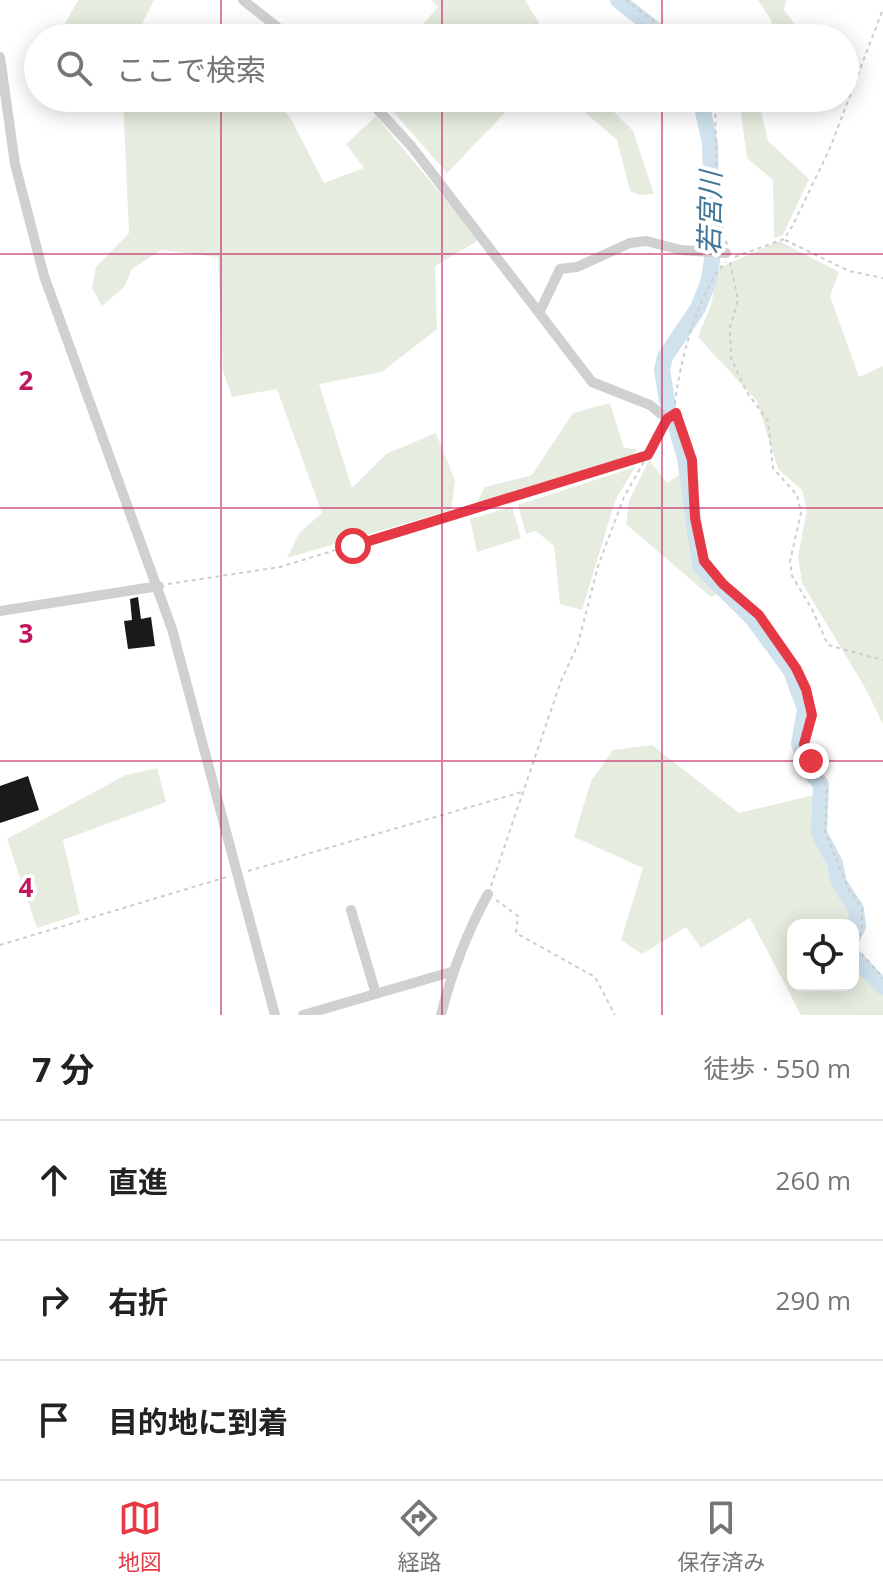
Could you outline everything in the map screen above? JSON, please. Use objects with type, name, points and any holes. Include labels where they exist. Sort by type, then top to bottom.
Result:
[{"type":"street","points":[[243,0],[273,24]]},
{"type":"street","points":[[0,57],[15,164],[48,288],[159,586],[275,1015]]},
{"type":"street","points":[[380,112],[412,147],[592,382],[671,416]]},
{"type":"street","points":[[540,311],[560,269],[577,267],[630,243],[655,240],[681,250],[721,254]]},
{"type":"street","points":[[0,611],[159,586]]},
{"type":"street","points":[[441,1015],[451,972],[465,936],[488,894]]},
{"type":"street","points":[[351,910],[376,994]]},
{"type":"street","points":[[303,1015],[451,972]]},
{"type":"path","points":[[626,0],[658,24]]},
{"type":"path","points":[[859,72],[883,9]]},
{"type":"path","points":[[615,1015],[595,977],[516,933],[518,916],[488,894],[561,681],[578,644],[598,566],[624,497],[671,416],[682,354],[720,268],[715,112]]},
{"type":"path","points":[[721,254],[784,239],[830,148],[844,112]]},
{"type":"path","points":[[784,239],[788,244],[835,265],[883,278]]},
{"type":"path","points":[[721,254],[738,299],[730,328],[731,358],[746,391],[768,421],[773,468],[794,490],[800,503],[790,561],[792,576],[812,609],[828,645],[883,660]]},
{"type":"path","points":[[671,416],[692,460],[694,509],[704,561],[723,584],[759,615],[806,689],[812,715],[804,744],[827,787],[825,832],[849,890],[862,909],[862,929],[856,947],[883,978]]},
{"type":"path","points":[[159,586],[280,567],[648,455]]},
{"type":"path","points":[[0,945],[523,791]]},
{"type":"shaded area","points":[[78,0],[154,0],[142,24],[65,24]]},
{"type":"shaded area","points":[[432,0],[525,0],[540,24],[423,24],[438,7]]},
{"type":"shaded area","points":[[758,0],[786,0],[784,10],[795,24],[772,24]]},
{"type":"shaded area","points":[[124,112],[284,112],[324,183],[364,168],[346,144],[376,116],[479,240],[435,266],[437,329],[382,372],[319,384],[352,488],[386,454],[436,433],[455,481],[451,510],[287,558],[299,533],[322,513],[277,389],[232,397],[223,371],[218,257],[161,250],[132,269],[124,287],[102,306],[92,288],[96,267],[129,233]]},
{"type":"shaded area","points":[[393,112],[506,112],[447,173]]},
{"type":"shaded area","points":[[584,112],[614,112],[633,131],[654,194],[639,195],[630,191],[617,140]]},
{"type":"shaded area","points":[[741,112],[761,112],[768,141],[809,179],[783,235],[774,238],[773,180],[747,158]]},
{"type":"shaded area","points":[[779,241],[839,272],[830,296],[859,377],[883,366],[883,724],[866,689],[802,583],[798,556],[807,510],[802,490],[778,469],[757,401],[698,337],[712,302],[717,269]]},
{"type":"shaded area","points":[[610,403],[624,448],[637,449],[632,456],[475,506],[485,487],[532,475],[573,413]]},
{"type":"shaded area","points":[[649,460],[667,483],[682,473],[691,557],[698,572],[719,593],[711,597],[626,524],[629,501]]},
{"type":"shaded area","points":[[635,467],[615,501],[582,610],[560,604],[554,546],[536,531],[526,534],[518,505]]},
{"type":"shaded area","points":[[512,507],[521,538],[477,552],[470,519]]},
{"type":"shaded area","points":[[652,745],[739,813],[818,794],[818,844],[831,860],[836,886],[853,911],[853,919],[787,919],[787,988],[750,918],[701,948],[686,927],[642,954],[621,940],[643,868],[574,837],[591,781],[613,750]]},
{"type":"shaded area","points":[[157,768],[166,802],[63,840],[80,914],[37,928],[7,839],[126,775]]},
{"type":"shaded area","points":[[859,967],[883,994],[883,1015],[801,1015],[788,991],[859,991]]},
{"type":"building","points":[[138,597],[141,619],[151,617],[155,646],[128,649],[124,621],[132,620],[130,599]]},
{"type":"building","points":[[28,776],[39,810],[0,823],[0,786]]},
{"type":"waterway","name":"若宮川","points":[[618,0],[648,24]]},
{"type":"waterway","name":"若宮川","points":[[669,413],[662,370],[665,357],[698,308],[709,280],[713,253],[710,143],[703,112]]},
{"type":"waterway","name":"若宮川","points":[[674,421],[685,458],[700,566],[753,619],[791,671],[805,709],[799,744],[809,771],[821,784],[819,833],[835,863],[839,883],[856,909],[857,919]]},
{"type":"waterway","name":"若宮川","points":[[859,962],[883,987]]},
{"type":"route","points":[[353,546],[648,455],[667,419],[676,413],[684,427],[692,460],[695,518],[704,561],[723,584],[759,615],[796,668],[806,689],[812,715],[804,744],[811,761]]}]
